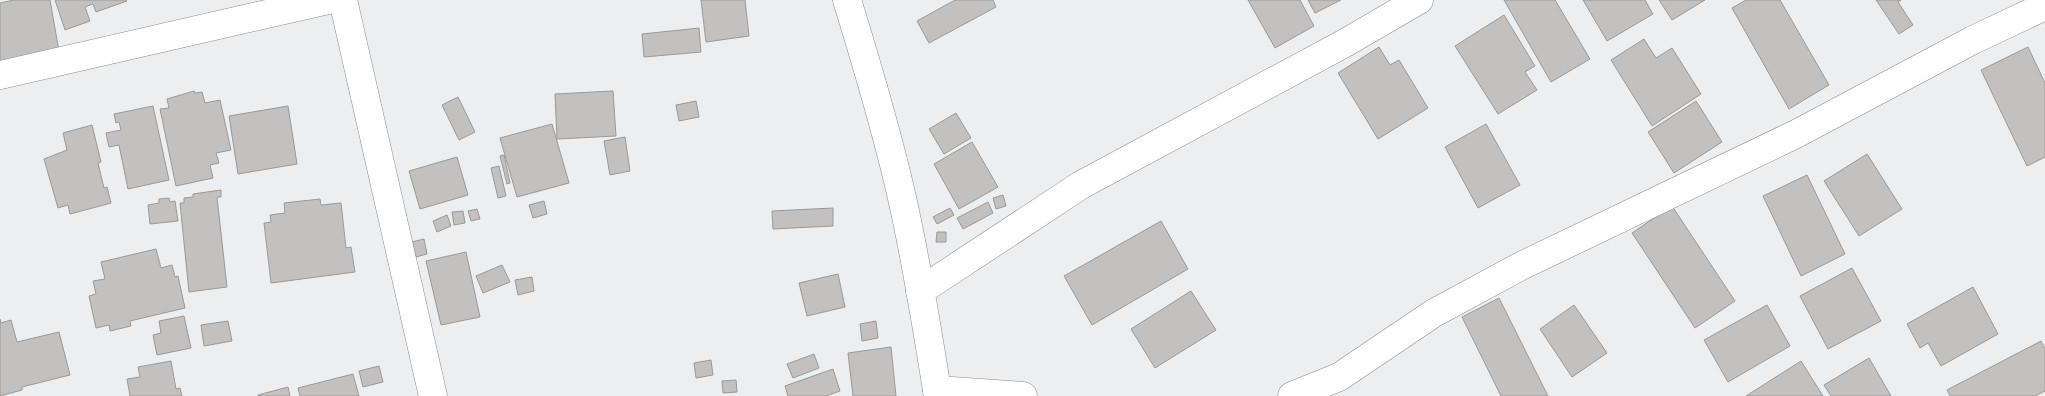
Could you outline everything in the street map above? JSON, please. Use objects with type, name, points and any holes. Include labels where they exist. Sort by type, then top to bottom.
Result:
[{"type":"street","points":[[0,76],[328,0]]},
{"type":"street","points":[[343,0],[433,396]]},
{"type":"street","points":[[847,0],[867,66],[899,188],[920,291],[937,393],[1023,396]]},
{"type":"street","points":[[920,291],[1081,185],[1345,43],[1419,0]]},
{"type":"street","points":[[1292,396],[1340,377],[1434,313],[1521,266],[1796,134],[1973,40],[2045,6]]},
{"type":"building","points":[[14,0],[50,0],[60,57],[0,64],[0,3]]},
{"type":"building","points":[[55,0],[127,1],[96,12],[93,4],[85,7],[90,21],[65,30]]},
{"type":"building","points":[[701,0],[745,0],[749,36],[706,42]]},
{"type":"building","points":[[955,0],[993,0],[996,7],[929,43],[917,21]]},
{"type":"building","points":[[1248,0],[1300,0],[1314,26],[1275,48]]},
{"type":"building","points":[[1308,0],[1341,0],[1315,13]]},
{"type":"building","points":[[1504,0],[1555,0],[1590,59],[1551,82]]},
{"type":"building","points":[[1583,0],[1645,0],[1653,14],[1607,41]]},
{"type":"building","points":[[1659,0],[1705,0],[1672,20]]},
{"type":"building","points":[[1746,0],[1780,0],[1829,85],[1789,109],[1732,8]]},
{"type":"building","points":[[1876,0],[1901,0],[1898,2],[1913,25],[1899,34]]},
{"type":"building","points":[[1504,15],[1535,66],[1525,72],[1537,90],[1498,114],[1455,46]]},
{"type":"building","points":[[699,28],[701,52],[644,57],[642,34]]},
{"type":"building","points":[[1644,39],[1656,58],[1672,48],[1701,94],[1652,126],[1611,60]]},
{"type":"building","points":[[1379,47],[1390,65],[1399,60],[1428,108],[1378,139],[1338,73]]},
{"type":"building","points":[[2028,47],[2045,83],[2045,157],[2027,166],[1981,70]]},
{"type":"building","points":[[194,91],[195,93],[202,92],[205,103],[220,100],[231,150],[216,153],[219,163],[210,165],[213,178],[176,186],[160,109],[169,108],[167,99]]},
{"type":"building","points":[[613,91],[616,136],[557,139],[555,94]]},
{"type":"building","points":[[458,97],[475,132],[459,140],[442,105]]},
{"type":"building","points":[[696,101],[699,117],[679,121],[676,105]]},
{"type":"building","points":[[1696,101],[1722,142],[1674,173],[1648,132]]},
{"type":"building","points":[[153,106],[169,180],[128,189],[119,145],[109,147],[106,133],[121,130],[119,122],[116,123],[114,114]]},
{"type":"building","points":[[288,106],[297,164],[238,174],[229,116]]},
{"type":"building","points":[[956,113],[971,138],[944,154],[929,129]]},
{"type":"building","points":[[552,124],[569,183],[517,197],[500,138]]},
{"type":"building","points":[[1486,124],[1520,185],[1478,208],[1445,147]]},
{"type":"building","points":[[92,125],[101,162],[98,163],[104,188],[107,187],[111,203],[70,214],[68,205],[58,208],[44,159],[67,150],[63,133]]},
{"type":"building","points":[[625,137],[630,171],[610,175],[604,141]]},
{"type":"building","points":[[972,142],[998,187],[959,209],[934,164]]},
{"type":"building","points":[[1867,154],[1902,209],[1859,236],[1824,181]]},
{"type":"building","points":[[504,155],[510,183],[507,184],[500,156]]},
{"type":"building","points":[[457,157],[468,195],[420,209],[409,171]]},
{"type":"building","points":[[499,166],[506,196],[498,198],[491,168]]},
{"type":"building","points":[[1807,175],[1845,254],[1801,276],[1763,196]]},
{"type":"building","points":[[221,190],[221,197],[217,197],[227,287],[189,292],[180,203],[184,203],[184,198],[193,197],[193,194]]},
{"type":"building","points":[[1003,195],[1006,206],[996,209],[993,198]]},
{"type":"building","points":[[169,198],[170,202],[175,201],[178,221],[150,224],[148,205],[159,203],[159,199]]},
{"type":"building","points":[[320,199],[321,205],[341,203],[346,248],[351,247],[355,272],[271,283],[264,223],[271,222],[270,215],[285,213],[284,203]]},
{"type":"building","points":[[544,201],[547,214],[533,218],[529,205]]},
{"type":"building","points":[[988,202],[993,213],[963,229],[957,218]]},
{"type":"building","points":[[1672,206],[1735,301],[1695,328],[1632,233]]},
{"type":"building","points":[[833,208],[833,226],[773,229],[772,211]]},
{"type":"building","points":[[950,208],[954,215],[937,224],[933,217]]},
{"type":"building","points":[[477,209],[480,219],[471,221],[468,211]]},
{"type":"building","points":[[463,211],[465,223],[454,225],[452,212]]},
{"type":"building","points":[[447,215],[451,226],[437,232],[433,221]]},
{"type":"building","points":[[1161,221],[1188,269],[1092,325],[1064,276]]},
{"type":"building","points":[[937,232],[946,232],[946,242],[936,242]]},
{"type":"building","points":[[424,239],[427,254],[416,257],[412,242]]},
{"type":"building","points":[[156,249],[161,268],[172,265],[175,277],[178,276],[185,308],[130,321],[131,326],[110,331],[109,325],[96,328],[89,296],[96,294],[93,281],[105,279],[101,262]]},
{"type":"building","points":[[466,252],[480,317],[441,325],[426,261]]},
{"type":"building","points":[[502,265],[510,282],[483,293],[476,276]]},
{"type":"building","points":[[1852,268],[1881,321],[1828,349],[1800,296]]},
{"type":"building","points":[[838,274],[845,307],[807,316],[799,283]]},
{"type":"building","points":[[532,277],[534,291],[518,295],[515,280]]},
{"type":"building","points":[[1973,287],[1998,334],[1941,366],[1928,343],[1920,348],[1907,324]]},
{"type":"building","points":[[1191,291],[1216,330],[1155,368],[1131,329]]},
{"type":"building","points":[[1499,298],[1548,396],[1501,396],[1462,317]]},
{"type":"building","points":[[1574,305],[1607,353],[1572,377],[1540,329]]},
{"type":"building","points":[[1767,305],[1790,346],[1728,382],[1704,340]]},
{"type":"building","points":[[184,316],[191,348],[157,355],[153,335],[161,333],[159,321]]},
{"type":"building","points":[[0,319],[1,323],[11,320],[17,342],[59,332],[70,375],[22,387],[22,390],[0,396]]},
{"type":"building","points":[[228,321],[232,341],[204,346],[201,325]]},
{"type":"building","points":[[876,321],[878,338],[862,341],[860,324]]},
{"type":"building","points":[[2041,341],[2045,349],[2045,391],[2035,396],[1950,396],[1947,390]]},
{"type":"building","points":[[891,347],[896,396],[853,396],[848,353]]},
{"type":"building","points":[[814,354],[819,368],[793,378],[787,364]]},
{"type":"building","points":[[1869,358],[1891,396],[1831,396],[1824,385]]},
{"type":"building","points":[[711,360],[713,375],[696,378],[694,363]]},
{"type":"building","points":[[171,361],[176,389],[180,388],[182,396],[130,396],[127,379],[140,377],[138,367]]},
{"type":"building","points":[[1801,361],[1823,396],[1746,396]]},
{"type":"building","points":[[379,366],[383,382],[363,387],[359,371]]},
{"type":"building","points":[[833,369],[840,391],[826,396],[788,396],[785,386]]},
{"type":"building","points":[[353,374],[359,396],[300,396],[298,388]]},
{"type":"building","points":[[736,380],[737,392],[723,393],[722,381]]},
{"type":"building","points":[[288,387],[290,396],[258,396],[258,395]]}]
